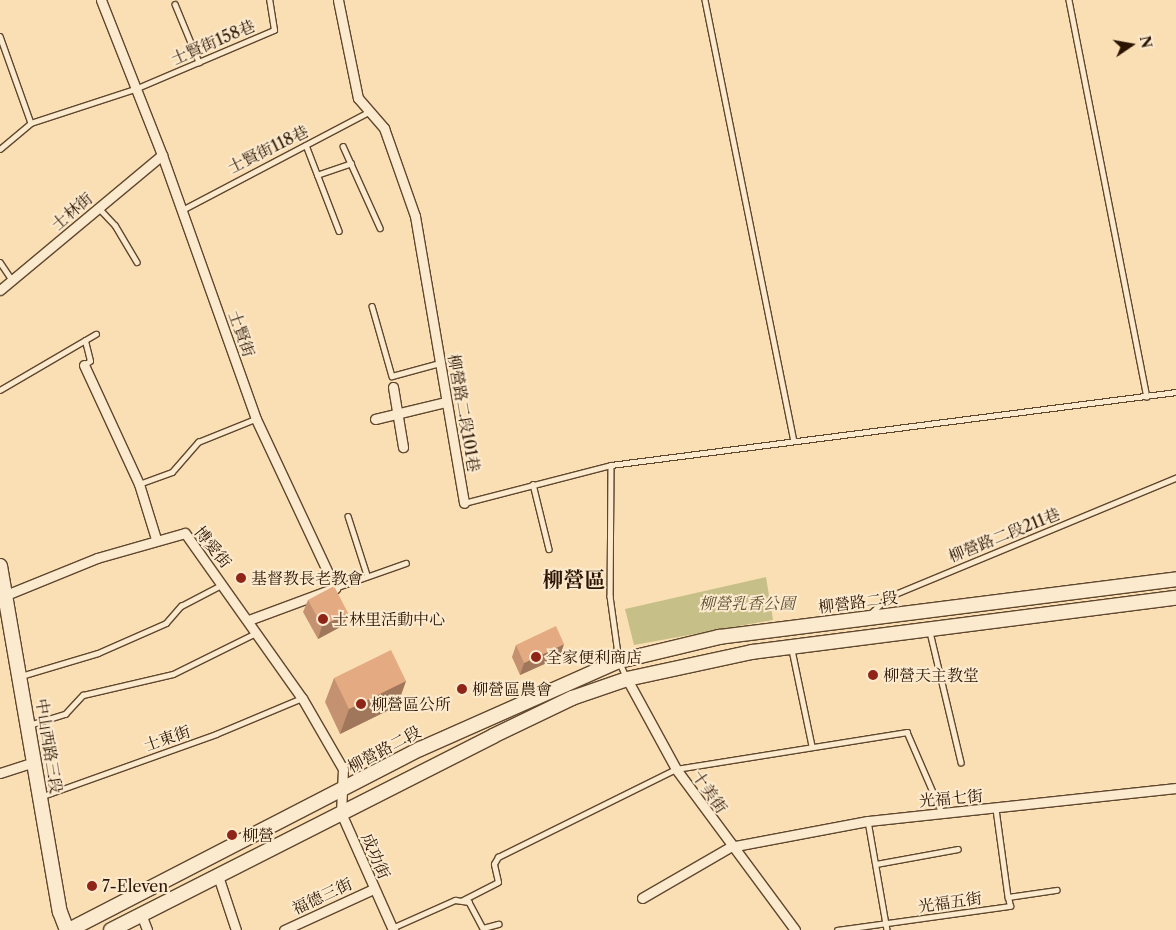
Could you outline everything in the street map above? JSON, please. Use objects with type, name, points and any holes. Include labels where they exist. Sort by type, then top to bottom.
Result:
[{"type":"street","name":"士賢街","points":[[101,0],[162,155],[256,419],[335,588]]},
{"type":"street","name":"柳營路二段101巷","points":[[338,0],[358,98],[367,113],[384,128],[415,216],[464,503]]},
{"type":"street","name":"士林街","points":[[0,290],[162,155]]},
{"type":"street","points":[[84,365],[139,484],[156,539]]},
{"type":"street","points":[[393,387],[403,447]]},
{"type":"street","points":[[375,419],[446,402]]},
{"type":"street","name":"博愛街","points":[[6,594],[156,539],[185,533],[249,620],[302,698],[344,769],[343,791]]},
{"type":"street","name":"中山西路三段","points":[[0,566],[39,798],[68,930]]},
{"type":"street","name":"柳營路二段","points":[[68,930],[343,791],[420,749],[618,661],[719,637],[1176,579]]},
{"type":"street","points":[[249,620],[335,588]]},
{"type":"street","points":[[111,930],[563,703],[627,679],[724,656],[1176,598]]},
{"type":"street","name":"十美街","points":[[627,679],[676,769],[730,846],[795,930]]},
{"type":"street","points":[[0,773],[33,762]]},
{"type":"street","name":"光福七街","points":[[730,846],[868,821],[996,809],[1176,788]]},
{"type":"street","name":"成功街","points":[[343,791],[341,813],[393,929]]},
{"type":"street","points":[[642,898],[730,846]]},
{"type":"street","points":[[218,876],[236,930]]},
{"type":"street","name":"福德三街","points":[[284,930],[374,889]]},
{"type":"street","points":[[142,914],[146,930]]},
{"type":"lane","name":"士賢街158巷","points":[[31,123],[135,90],[274,30],[269,0]]},
{"type":"lane","points":[[705,0],[794,440]]},
{"type":"lane","points":[[1069,0],[1147,396]]},
{"type":"lane","points":[[175,4],[199,62]]},
{"type":"lane","points":[[0,36],[31,123],[0,149]]},
{"type":"lane","name":"士賢街118巷","points":[[182,210],[367,113]]},
{"type":"lane","points":[[306,145],[340,231]]},
{"type":"lane","points":[[343,146],[380,228]]},
{"type":"lane","points":[[317,175],[350,163]]},
{"type":"lane","points":[[99,208],[115,224],[137,262]]},
{"type":"lane","points":[[0,262],[12,280]]},
{"type":"lane","points":[[372,306],[392,376],[440,363]]},
{"type":"lane","points":[[0,390],[96,334]]},
{"type":"lane","points":[[84,365],[90,361],[85,341]]},
{"type":"lane","name":"柳營路二段101巷","points":[[464,503],[611,465],[1176,392]]},
{"type":"lane","points":[[139,484],[172,472],[198,442],[256,419]]},
{"type":"lane","points":[[611,465],[610,596],[618,661]]},
{"type":"lane","name":"柳營路二段211巷","points":[[866,618],[888,596],[1176,478]]},
{"type":"lane","points":[[533,484],[549,549]]},
{"type":"lane","points":[[348,516],[367,575]]},
{"type":"lane","points":[[335,588],[367,575],[406,563]]},
{"type":"lane","points":[[20,676],[98,653],[166,623],[181,606],[223,584]]},
{"type":"lane","points":[[866,618],[866,638]]},
{"type":"lane","points":[[930,630],[961,762]]},
{"type":"lane","points":[[27,726],[65,714],[83,695],[173,674],[258,633]]},
{"type":"lane","points":[[791,648],[812,746]]},
{"type":"lane","name":"十美街","points":[[618,661],[627,679]]},
{"type":"lane","name":"士東街","points":[[39,798],[216,734],[302,698]]},
{"type":"lane","points":[[393,929],[463,900],[498,882],[494,864],[498,857],[676,769],[907,732],[942,813]]},
{"type":"lane","points":[[996,809],[1008,897],[1056,890]]},
{"type":"lane","points":[[868,821],[887,930]]},
{"type":"lane","points":[[876,864],[958,849]]},
{"type":"lane","name":"光福五街","points":[[837,930],[1010,906],[1008,897]]},
{"type":"lane","points":[[463,900],[469,902],[483,928],[498,924]]},
{"type":"green space","name":"柳營乳香公園","points":[[766,577],[773,620],[634,645],[625,609]]},
{"type":"building","points":[[334,586],[348,613],[322,626],[308,600]]},
{"type":"building","points":[[556,626],[564,644],[524,663],[516,645]]},
{"type":"building","points":[[391,650],[406,681],[349,709],[334,678]]},
{"type":"place","name":"基督教長老教會","points":[[241,578]]},
{"type":"place","name":"士林里活動中心","points":[[323,619]]},
{"type":"place","name":"全家便利商店","points":[[536,657]]},
{"type":"place","name":"柳營天主教堂","points":[[873,675]]},
{"type":"place","name":"柳營區農會","points":[[462,689]]},
{"type":"place","name":"柳營區公所","points":[[361,704]]},
{"type":"place","name":"柳營","points":[[232,835]]},
{"type":"place","name":"7-Eleven","points":[[92,886]]},
{"type":"district","name":"柳營區","points":[[574,580]]}]
